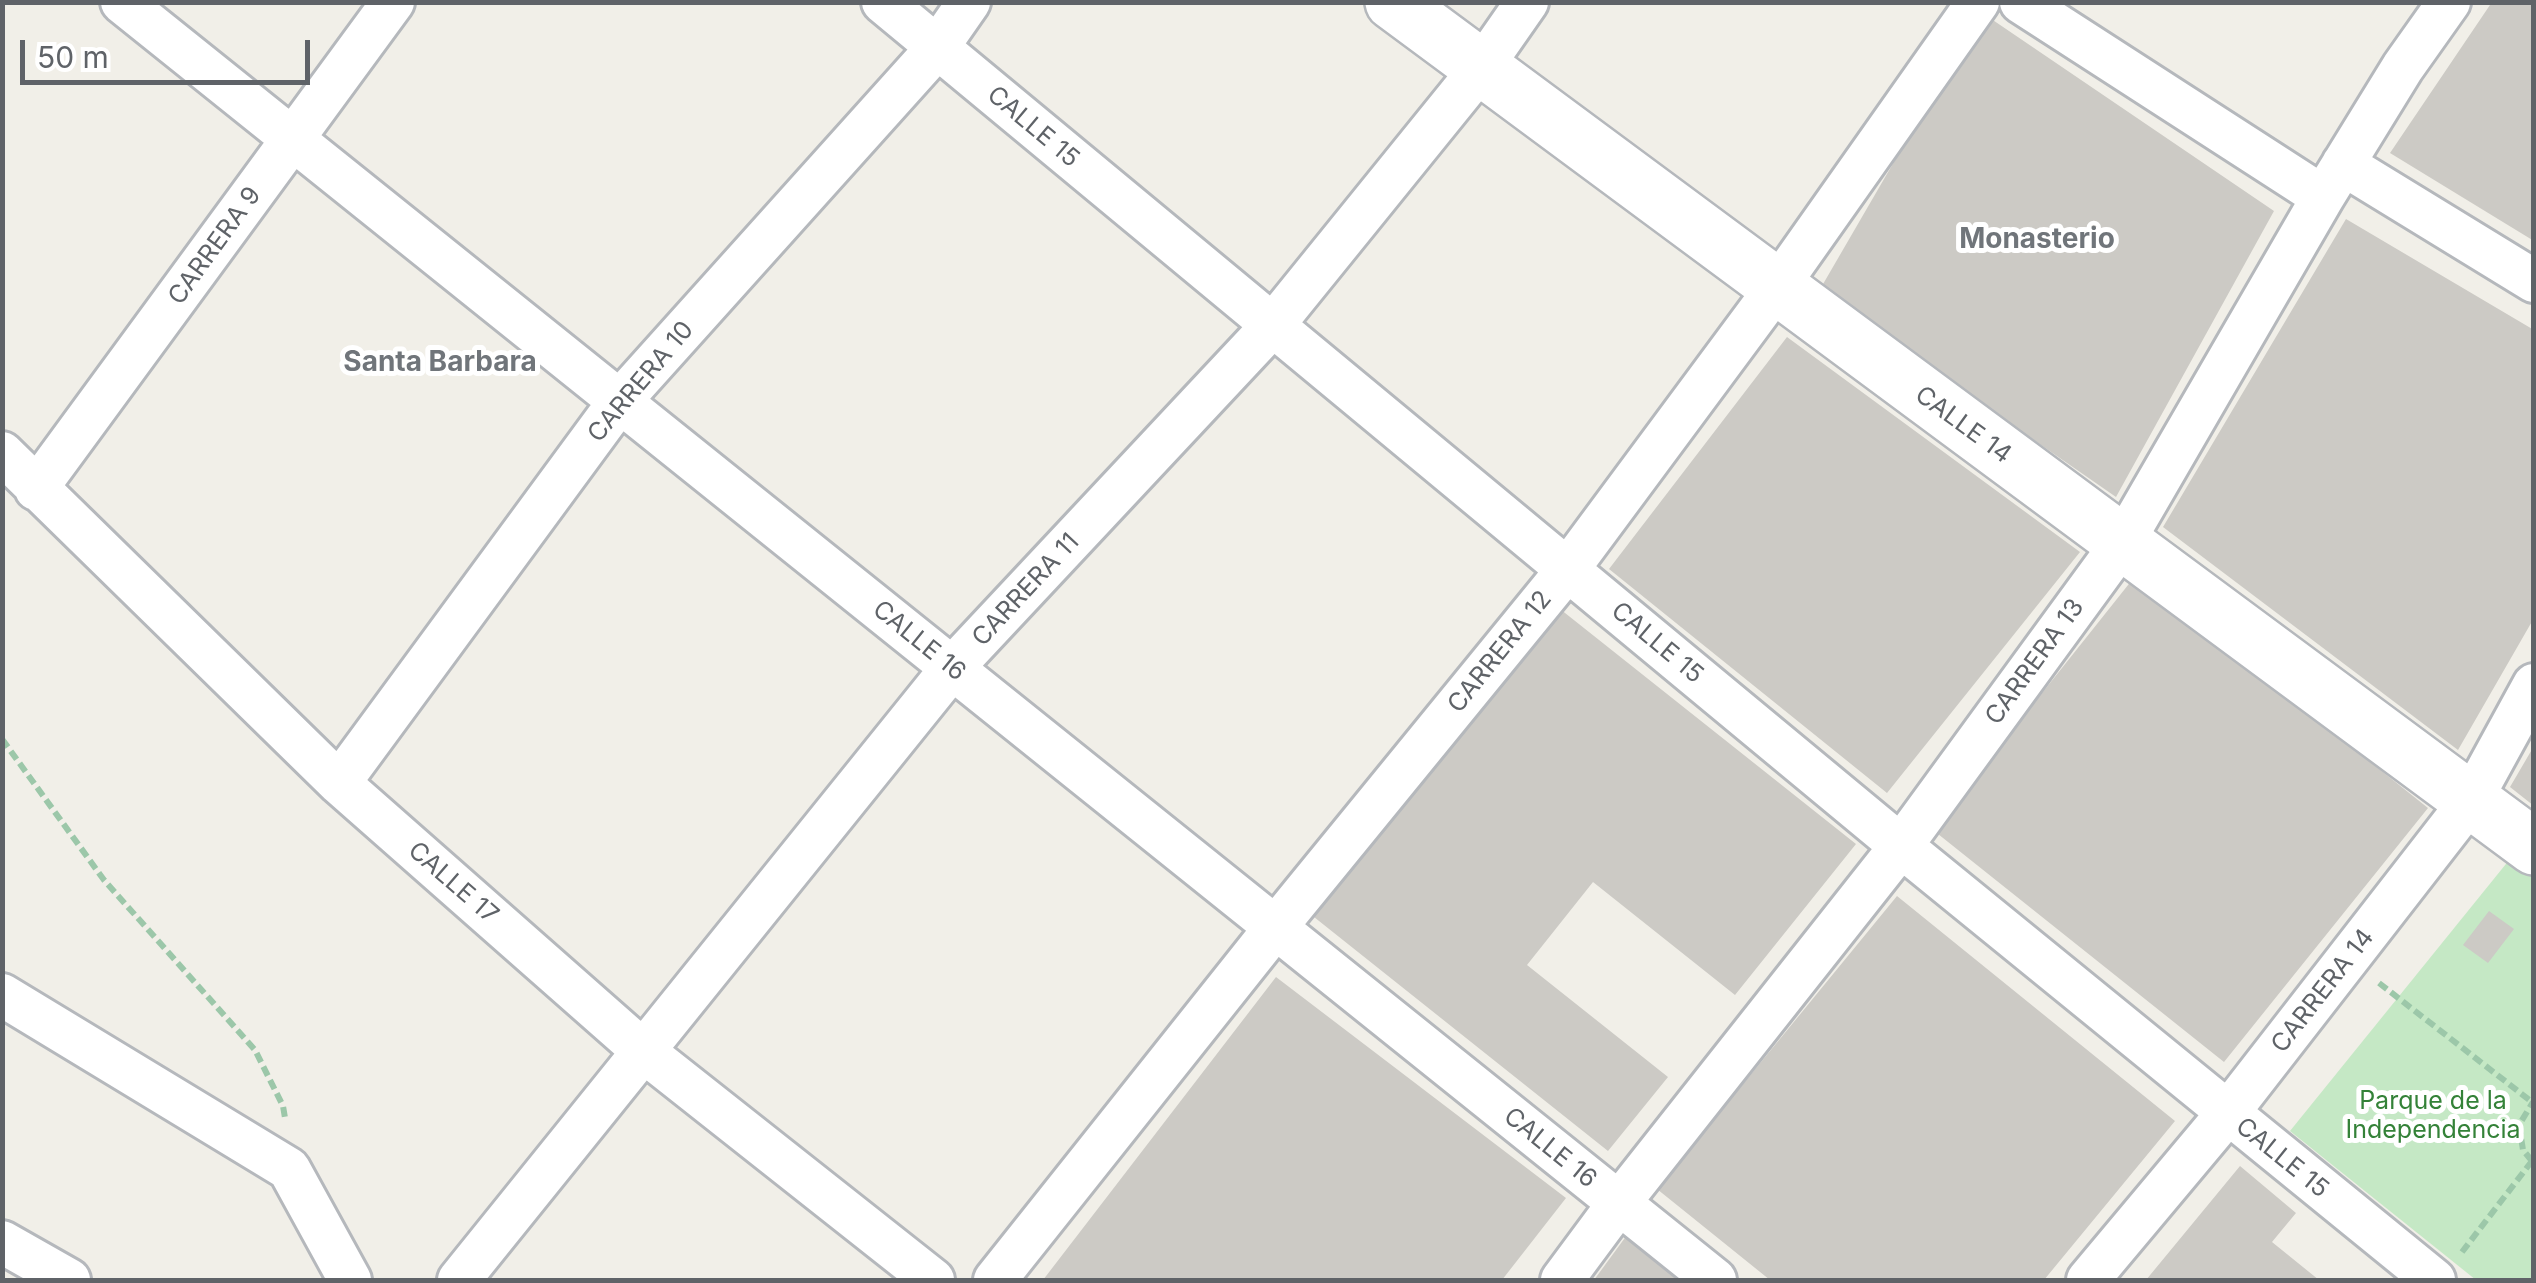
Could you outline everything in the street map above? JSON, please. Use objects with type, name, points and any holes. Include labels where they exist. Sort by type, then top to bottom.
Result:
[{"type":"street","name":"CALLE 16","points":[[122,2],[1715,1280]]},
{"type":"street","name":"CARRERA 9","points":[[36,490],[392,2]]},
{"type":"street","name":"CALLE 15","points":[[882,2],[2227,1114],[2444,1272]]},
{"type":"street","name":"CARRERA 10","points":[[339,783],[620,402],[937,48],[969,2]]},
{"type":"street","name":"CALLE 14","points":[[1393,2],[2534,847]]},
{"type":"street","name":"CARRERA 11","points":[[459,1280],[952,668],[1272,324],[1482,68],[1528,2]]},
{"type":"street","name":"CARRERA 12","points":[[995,1280],[1568,569],[1777,288],[1978,2]]},
{"type":"street","points":[[2021,2],[2333,180],[2534,281]]},
{"type":"street","name":"CARRERA 13","points":[[1562,1280],[1901,846],[2123,542],[2333,180],[2403,67],[2449,2]]},
{"type":"street","name":"CALLE 17","points":[[2,453],[339,783],[642,1050],[932,1280]]},
{"type":"street","name":"CARRERA 14","points":[[2088,1280],[2227,1114],[2471,800],[2534,685]]},
{"type":"street","points":[[2,996],[289,1169],[350,1280]]},
{"type":"street","points":[[2,1242],[69,1280]]},
{"type":"path","points":[[2,740],[104,880],[255,1050],[284,1106],[289,1169]]},
{"type":"path","points":[[2348,958],[2533,1102],[2519,1125],[2524,1150],[2533,1161],[2444,1272]]},
{"type":"green space","name":"Parque de la Independencia","points":[[2514,854],[2533,870],[2533,1280],[2476,1280],[2290,1131]]},
{"type":"building","points":[[2492,2],[2534,2],[2534,241],[2390,153]]},
{"type":"building","points":[[1981,12],[2274,211],[2116,497],[1819,291]]},
{"type":"building","points":[[2346,219],[2534,330],[2534,618],[2458,750],[2163,527]]},
{"type":"building","points":[[1787,337],[2080,552],[1887,793],[1609,569]]},
{"type":"building","points":[[2136,575],[2428,808],[2224,1062],[1933,830]]},
{"type":"building","points":[[1560,609],[1856,844],[1735,995],[1593,882],[1527,965],[1668,1077],[1608,1151],[1314,917]]},
{"type":"building","points":[[2534,746],[2534,806],[2510,787]]},
{"type":"building","points":[[1897,896],[2175,1121],[2044,1280],[1770,1280],[1657,1189]]},
{"type":"building","points":[[2489,911],[2514,929],[2488,963],[2463,945]]},
{"type":"building","points":[[1276,977],[1566,1198],[1502,1280],[1043,1280]]},
{"type":"building","points":[[2240,1166],[2296,1213],[2272,1242],[2319,1280],[2146,1280]]},
{"type":"building","points":[[1627,1235],[1682,1280],[1594,1280]]},
{"type":"district","name":"Monasterio","points":[[2037,240]]},
{"type":"district","name":"Santa Barbara","points":[[440,363]]}]
